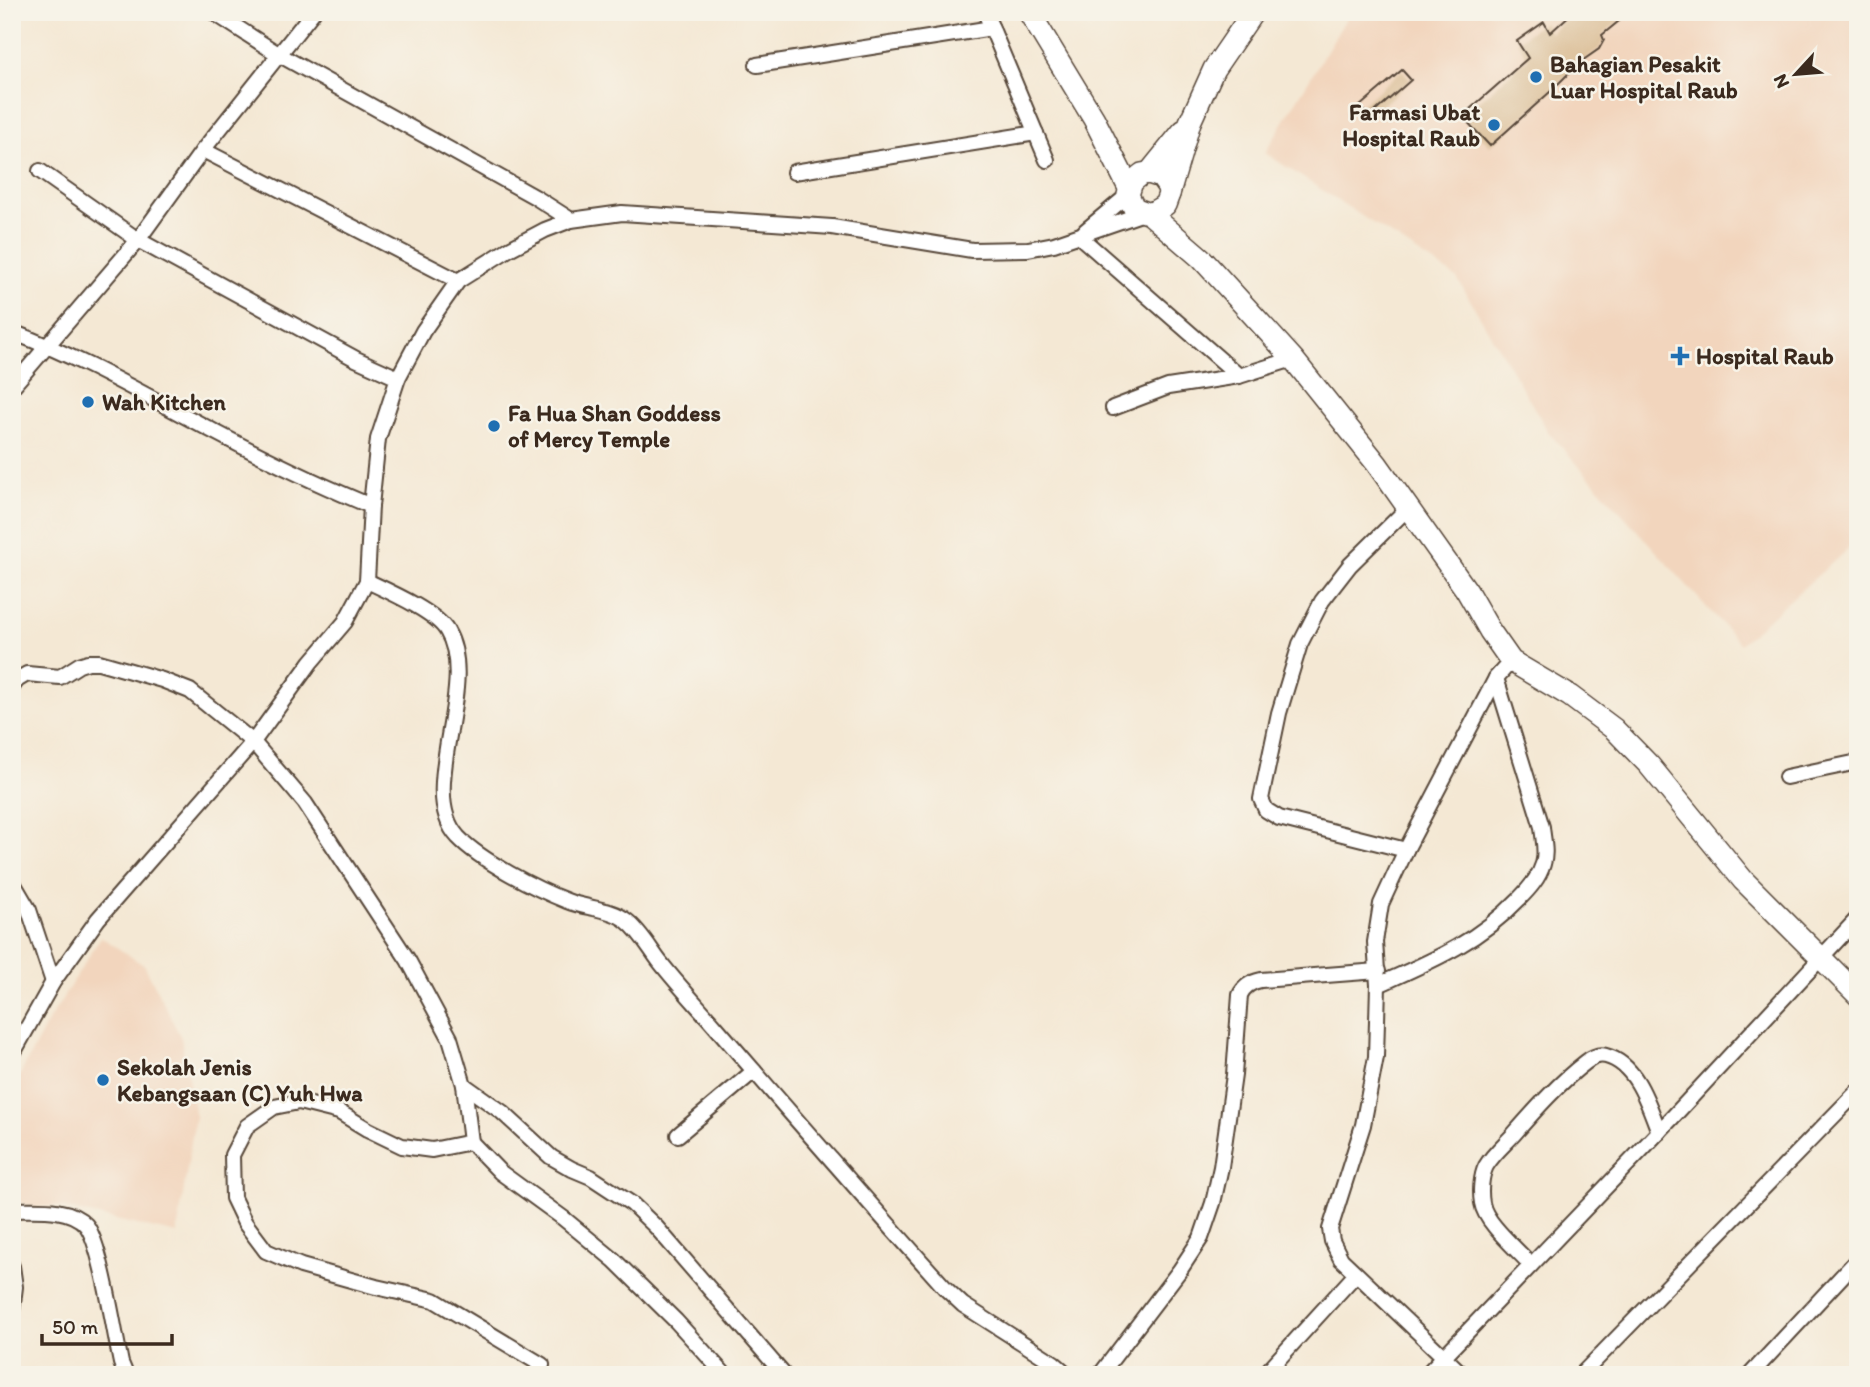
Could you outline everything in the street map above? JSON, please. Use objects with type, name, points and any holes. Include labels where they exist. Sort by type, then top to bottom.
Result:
[{"type":"street","points":[[213,12],[278,54],[535,197],[571,220]]},
{"type":"street","points":[[12,387],[138,240],[203,150],[313,12]]},
{"type":"street","points":[[985,12],[1047,160]]},
{"type":"street","points":[[1029,12],[1137,182],[1134,208],[1147,214],[1200,258],[1293,359],[1377,464],[1467,591],[1511,661],[1570,696],[1614,729],[1649,765],[1744,880],[1858,995]]},
{"type":"street","points":[[12,1055],[53,982],[98,919],[253,742],[311,662],[345,622],[368,581],[371,506],[379,439],[398,378],[423,331],[458,281],[509,248],[545,230],[571,220],[622,213],[832,227],[972,250],[1028,249],[1160,210],[1168,197],[1190,122],[1214,69],[1253,12]]},
{"type":"street","points":[[757,65],[992,28]]},
{"type":"street","points":[[1079,236],[1137,182],[1190,122]]},
{"type":"street","points":[[794,172],[1036,133]]},
{"type":"street","points":[[203,150],[458,281]]},
{"type":"street","points":[[40,171],[138,240],[356,359],[398,378]]},
{"type":"street","points":[[1137,182],[1161,177],[1168,187],[1168,197],[1200,258]]},
{"type":"street","points":[[1079,236],[1239,376]]},
{"type":"street","points":[[12,332],[49,346],[212,430],[371,506]]},
{"type":"street","points":[[1113,408],[1168,387],[1239,376],[1293,359]]},
{"type":"street","points":[[1406,850],[1279,818],[1263,806],[1261,791],[1289,677],[1300,644],[1322,601],[1350,565],[1408,508]]},
{"type":"street","points":[[368,581],[404,598],[436,620],[447,630],[454,649],[456,674],[442,790],[447,818],[458,836],[486,859],[568,902],[618,915],[628,921],[754,1071],[946,1289],[963,1305],[1054,1363],[1068,1375]]},
{"type":"street","points":[[1463,1375],[1341,1259],[1332,1241],[1330,1229],[1363,1125],[1376,1057],[1378,978],[1375,942],[1381,904],[1406,850],[1496,678],[1511,661]]},
{"type":"street","points":[[12,687],[27,674],[60,677],[88,662],[99,662],[150,676],[190,691],[253,742],[305,803],[408,960],[450,1038],[464,1085],[471,1142],[500,1172],[564,1218],[614,1260],[676,1321],[725,1375]]},
{"type":"street","points":[[1100,1375],[1201,1238],[1221,1167],[1243,990],[1254,982],[1261,981],[1378,978],[1456,950],[1504,915],[1538,877],[1544,863],[1542,827],[1496,678]]},
{"type":"street","points":[[1786,777],[1858,762]]},
{"type":"street","points":[[12,881],[29,911],[53,982]]},
{"type":"street","points":[[1426,1375],[1659,1132],[1858,918]]},
{"type":"street","points":[[1531,1265],[1486,1216],[1481,1187],[1486,1166],[1493,1156],[1537,1108],[1588,1060],[1600,1055],[1608,1056],[1633,1077],[1646,1099],[1659,1132]]},
{"type":"street","points":[[678,1135],[754,1071]]},
{"type":"street","points":[[464,1085],[502,1112],[551,1157],[572,1170],[591,1177],[632,1204],[656,1227],[784,1375]]},
{"type":"street","points":[[1581,1375],[1858,1091]]},
{"type":"street","points":[[471,1142],[432,1150],[402,1146],[340,1112],[299,1102],[274,1107],[247,1126],[232,1155],[233,1198],[245,1223],[267,1251],[301,1266],[434,1300],[542,1365]]},
{"type":"street","points":[[12,1210],[52,1211],[85,1224],[98,1256],[121,1363],[126,1375]]},
{"type":"street","points":[[1750,1375],[1858,1259]]},
{"type":"street","points":[[12,1266],[15,1287],[12,1311]]},
{"type":"street","points":[[1264,1375],[1356,1275]]},
{"type":"shaded area","name":"Hospital Raub","points":[[1350,12],[1858,12],[1858,540],[1740,644],[1549,433],[1457,278],[1265,153]]},
{"type":"shaded area","name":"Sekolah Jenis Kebangsaan (C) Yuh Hwa","points":[[101,937],[145,966],[181,1038],[195,1116],[177,1234],[55,1206],[34,1207],[12,1200],[12,1090],[49,1020]]},
{"type":"building","name":"Bahagian Pesakit Luar Hospital Raub","points":[[1573,12],[1630,12],[1602,35],[1604,40],[1599,49],[1579,63],[1490,146],[1462,116],[1528,58],[1517,41],[1544,22],[1550,33]]},
{"type":"building","points":[[1402,70],[1411,80],[1369,117],[1360,106]]},
{"type":"place","name":"Bahagian Pesakit Luar Hospital Raub","points":[[1536,77]]},
{"type":"place","name":"Farmasi Ubat Hospital Raub","points":[[1494,125]]},
{"type":"place","name":"Hospital Raub","points":[[1680,356]]},
{"type":"place","name":"Wah Kitchen","points":[[88,402]]},
{"type":"place","name":"Fa Hua Shan Goddess of Mercy Temple","points":[[494,426]]},
{"type":"place","name":"Sekolah Jenis Kebangsaan (C) Yuh Hwa","points":[[103,1080]]}]
